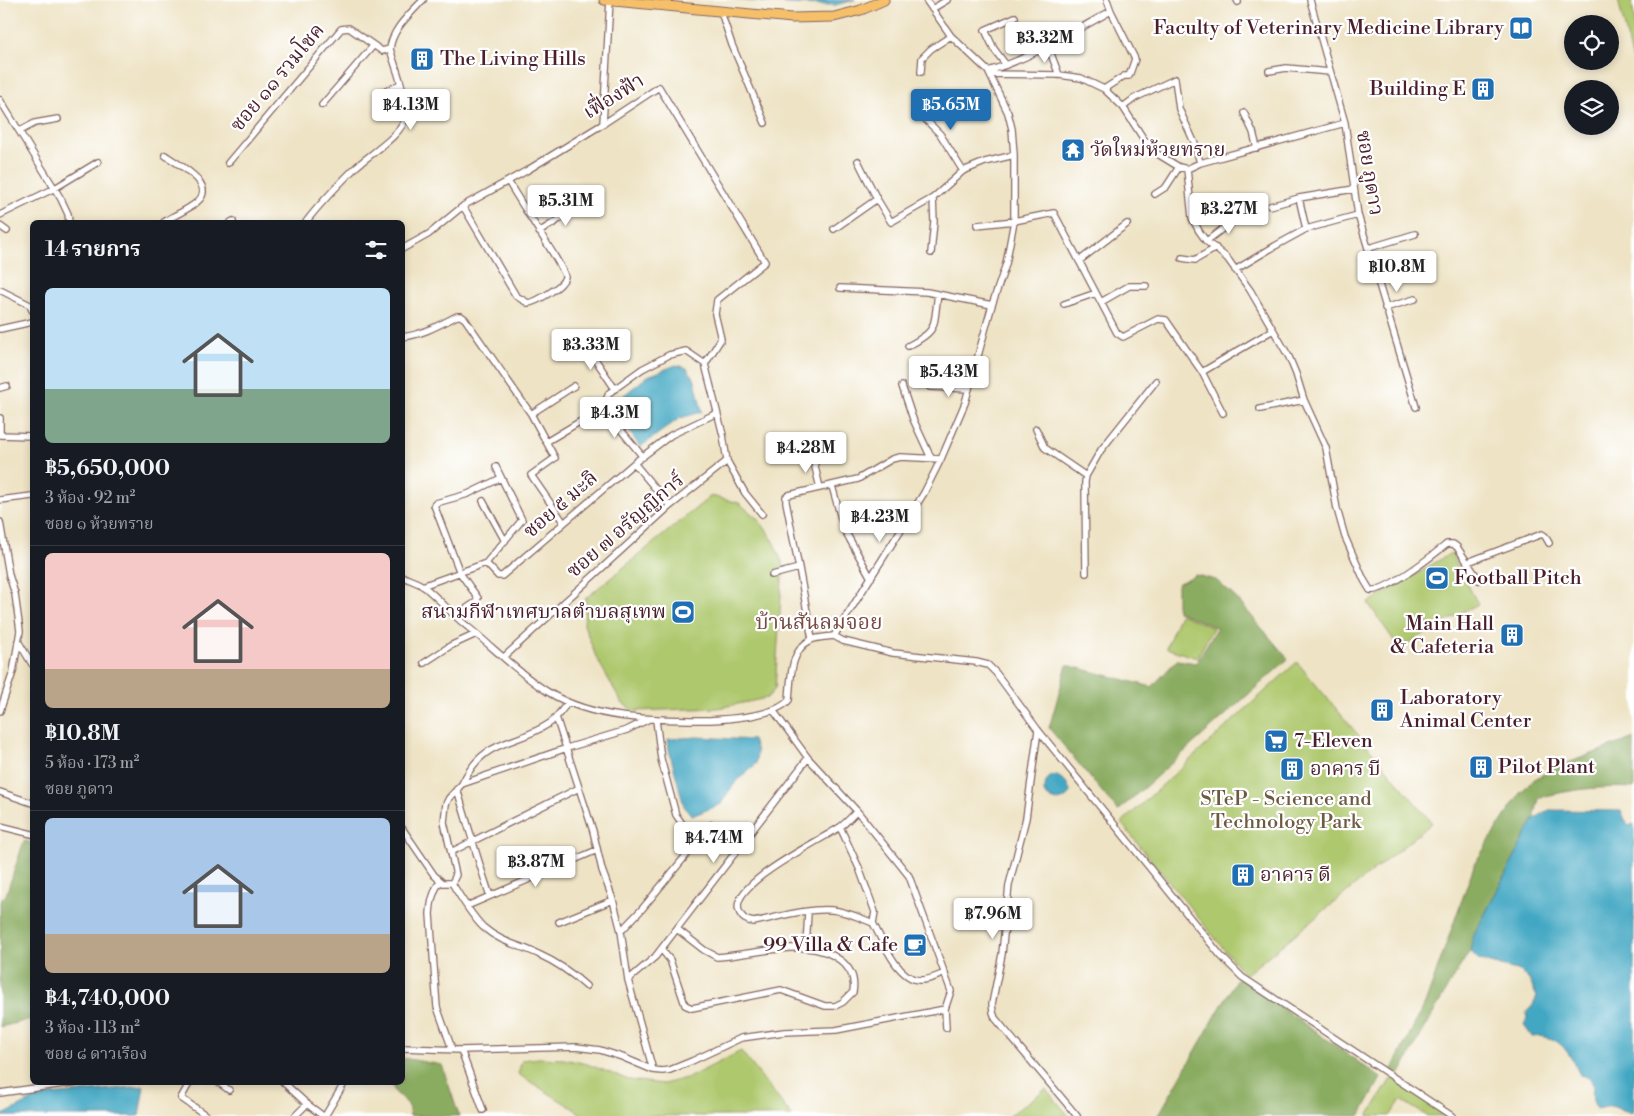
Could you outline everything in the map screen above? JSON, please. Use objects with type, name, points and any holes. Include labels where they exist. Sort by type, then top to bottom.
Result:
[{"type":"main road","points":[[604,0],[792,18],[834,17],[861,10],[884,0]]},
{"type":"main road","points":[[861,10],[874,0]]},
{"type":"street","points":[[308,220],[356,168],[395,134],[404,123],[404,98],[390,49],[393,35],[423,0]]},
{"type":"street","points":[[603,124],[610,0]]},
{"type":"street","points":[[834,636],[924,493],[941,459],[969,390],[992,305],[1006,264],[1014,221],[1014,155],[1012,129],[1008,112],[989,73],[950,36],[926,0]]},
{"type":"street","points":[[932,9],[947,0]]},
{"type":"street","points":[[1104,89],[1124,76],[1130,76],[1135,59],[1107,0]]},
{"type":"street","name":"ซอย ภูดาว","points":[[1310,0],[1345,123],[1358,215],[1369,248],[1384,308],[1416,407]]},
{"type":"street","points":[[989,73],[1048,46],[1111,11]]},
{"type":"street","points":[[721,12],[732,45],[765,123]]},
{"type":"street","points":[[1006,66],[994,49],[985,30],[1015,17]]},
{"type":"street","name":"ซอย ๑๑ รวมโชค","points":[[228,162],[341,29],[349,28],[382,51],[390,49]]},
{"type":"street","points":[[921,72],[922,58],[931,49],[950,36]]},
{"type":"street","points":[[322,105],[373,46]]},
{"type":"street","points":[[1048,46],[1059,75]]},
{"type":"street","points":[[1269,71],[1286,68],[1330,72]]},
{"type":"street","points":[[989,73],[1059,75],[1081,78],[1104,89],[1123,107],[1143,138],[1156,153],[1179,167],[1187,169],[1200,163],[1345,123]]},
{"type":"street","points":[[1123,107],[1135,98],[1175,79],[1179,108],[1195,144],[1200,163]]},
{"type":"street","points":[[386,92],[400,84]]},
{"type":"street","name":"เฟื่องฟ้า","points":[[405,247],[429,234],[463,206],[603,124],[658,87],[765,262],[717,300],[715,314],[721,339],[705,364]]},
{"type":"street","points":[[0,100],[2,108],[20,131],[55,188],[68,214],[69,220]]},
{"type":"street","points":[[915,109],[940,134],[963,171]]},
{"type":"street","points":[[1244,114],[1253,132],[1257,148]]},
{"type":"street","points":[[20,131],[35,123],[58,118]]},
{"type":"street","points":[[165,155],[200,181],[204,190],[197,202],[171,220]]},
{"type":"street","points":[[858,161],[891,222],[933,198],[963,171],[986,162],[1014,155]]},
{"type":"street","points":[[0,216],[55,188],[98,162]]},
{"type":"street","points":[[1156,194],[1166,187],[1179,167]]},
{"type":"street","points":[[1187,169],[1192,218],[1206,241],[1227,258],[1250,290],[1296,374],[1304,400],[1326,448],[1337,509],[1345,537],[1370,590],[1376,590],[1394,581],[1417,567],[1447,544],[1453,544],[1457,547],[1479,580]]},
{"type":"street","points":[[463,206],[516,296],[528,303],[538,300],[559,286],[565,278],[564,270],[508,181]]},
{"type":"street","points":[[1270,206],[1299,198],[1354,189]]},
{"type":"street","points":[[834,229],[877,198]]},
{"type":"street","points":[[931,253],[934,222],[933,198]]},
{"type":"street","points":[[1299,198],[1306,229]]},
{"type":"street","points":[[539,232],[582,205]]},
{"type":"street","points":[[977,225],[1014,221],[1054,213],[1117,333],[1124,337],[1158,319],[1166,320],[1202,372],[1223,414]]},
{"type":"street","points":[[1206,241],[1242,214]]},
{"type":"street","points":[[1235,270],[1306,229],[1358,215]]},
{"type":"street","points":[[1079,261],[1127,224]]},
{"type":"street","points":[[0,226],[7,231]]},
{"type":"street","points":[[1369,248],[1415,234]]},
{"type":"street","points":[[1182,258],[1195,260],[1216,248]]},
{"type":"street","points":[[1101,302],[1129,286],[1146,286]]},
{"type":"street","points":[[840,288],[927,292],[992,305]]},
{"type":"street","points":[[0,290],[30,305]]},
{"type":"street","points":[[1064,304],[1096,293]]},
{"type":"street","points":[[908,346],[924,338],[932,329],[938,294]]},
{"type":"street","points":[[1384,308],[1415,299]]},
{"type":"street","points":[[405,336],[421,333],[461,316],[531,414],[555,458],[531,475],[564,524]]},
{"type":"street","points":[[0,329],[30,322]]},
{"type":"street","points":[[1202,372],[1273,330]]},
{"type":"street","points":[[581,343],[595,359],[615,389]]},
{"type":"street","points":[[643,458],[603,408],[609,392],[642,369],[669,355],[686,351],[705,364],[727,461],[745,493],[762,514]]},
{"type":"street","points":[[1086,573],[1086,476],[1101,450],[1156,381]]},
{"type":"street","points":[[0,388],[7,386]]},
{"type":"street","points":[[531,414],[574,386]]},
{"type":"street","points":[[902,386],[913,419],[931,458]]},
{"type":"street","points":[[930,386],[969,390]]},
{"type":"street","points":[[1260,409],[1304,400]]},
{"type":"street","name":"ซอย ๕ มะลิ","points":[[486,563],[498,576],[502,576],[634,463],[643,458],[671,434],[717,412]]},
{"type":"street","points":[[546,442],[591,415]]},
{"type":"street","points":[[0,418],[0,436],[30,436]]},
{"type":"street","points":[[1036,429],[1045,448],[1086,476]]},
{"type":"street","points":[[812,454],[820,488]]},
{"type":"street","points":[[812,639],[786,497],[858,479],[892,459],[900,457],[941,459]]},
{"type":"street","name":"ซอย ๗ อรัญญิการ์","points":[[504,657],[670,506],[727,461]]},
{"type":"street","points":[[634,463],[670,506]]},
{"type":"street","points":[[422,586],[486,563],[522,520],[496,467]]},
{"type":"street","points":[[454,616],[478,600],[460,573],[434,504],[468,494],[501,478]]},
{"type":"street","points":[[832,486],[844,528],[871,578]]},
{"type":"street","points":[[0,500],[30,496]]},
{"type":"street","points":[[484,501],[505,541]]},
{"type":"street","points":[[0,522],[20,631],[13,672],[0,711]]},
{"type":"street","points":[[1468,562],[1542,534],[1549,543]]},
{"type":"street","points":[[772,575],[799,568]]},
{"type":"street","points":[[405,578],[422,586],[454,616],[547,692],[568,702],[614,715],[656,720],[733,719],[773,710],[781,707],[789,700],[795,657],[807,642],[812,639],[834,636],[843,641],[892,653],[988,665],[1038,730],[1221,956],[1242,977],[1452,1116]]},
{"type":"street","points":[[424,663],[450,646],[476,634]]},
{"type":"street","points":[[18,641],[30,661]]},
{"type":"street","points":[[452,883],[456,875],[444,822],[444,813],[449,798],[462,784],[468,772],[482,756],[494,747],[551,722],[568,702]]},
{"type":"street","points":[[773,710],[808,758],[857,811],[909,876],[951,991],[945,1009],[946,1028]]},
{"type":"street","points":[[556,717],[613,900],[621,931],[628,980],[653,1070]]},
{"type":"street","points":[[462,784],[566,748],[627,730],[649,719]]},
{"type":"street","points":[[656,720],[661,759],[676,815],[696,843]]},
{"type":"street","points":[[1038,730],[1026,818],[1009,885],[1002,954],[992,1012],[1077,1116]]},
{"type":"street","points":[[628,980],[642,970],[661,949],[808,758]]},
{"type":"street","points":[[451,852],[579,788]]},
{"type":"street","points":[[457,789],[490,896]]},
{"type":"street","points":[[0,792],[30,801]]},
{"type":"street","points":[[857,811],[840,827],[778,863],[750,887],[742,896],[738,908],[741,915],[747,920],[754,922],[808,912],[831,910],[845,912],[873,923],[901,971],[910,977],[917,980],[928,980],[945,973]]},
{"type":"street","points":[[621,931],[642,909],[711,825]]},
{"type":"street","points":[[0,826],[30,834]]},
{"type":"street","points":[[840,827],[859,868],[875,912],[873,923]]},
{"type":"street","points":[[405,832],[440,881],[448,884],[452,883]]},
{"type":"street","points":[[467,906],[596,850]]},
{"type":"street","points":[[440,881],[431,900],[430,914],[437,1007],[452,1049]]},
{"type":"street","points":[[452,883],[483,927],[495,936],[513,945],[537,953],[557,964],[576,976],[586,986]]},
{"type":"street","points":[[559,922],[613,900]]},
{"type":"street","points":[[806,948],[808,912]]},
{"type":"street","points":[[661,949],[670,960],[686,1005],[692,1008],[781,990],[825,1006],[834,1006],[843,1002],[853,992],[853,977],[848,968],[840,959],[826,952],[806,948],[784,949],[717,957],[704,950],[677,928]]},
{"type":"street","points":[[405,1048],[461,1050],[576,1047],[600,1050],[653,1070],[670,1070],[741,1038],[784,1032],[836,1030],[945,1009]]},
{"type":"street","points":[[461,1050],[482,1110]]},
{"type":"street","points":[[0,1093],[57,1085]]},
{"type":"street","points":[[188,1085],[182,1098],[207,1116]]},
{"type":"street","points":[[222,1085],[229,1090]]},
{"type":"street","points":[[286,1085],[306,1104],[324,1116],[343,1085]]},
{"type":"street","points":[[295,1116],[306,1104]]},
{"type":"green space","points":[[1618,0],[1631,0],[1634,15],[1634,65]]},
{"type":"green space","name":"สนามกีฬาเทศบาลตำบลสุเทพ","points":[[711,496],[739,503],[759,520],[770,535],[783,564],[775,689],[767,698],[718,708],[634,711],[622,703],[596,657],[584,625],[586,598]]},
{"type":"green space","name":"Football Pitch","points":[[1451,553],[1478,604],[1399,648],[1368,603]]},
{"type":"green space","points":[[1196,575],[1216,580],[1237,599],[1288,659],[1118,811],[1049,728],[1067,665],[1152,687],[1177,660],[1196,663],[1217,628],[1177,611],[1177,584]]},
{"type":"green space","points":[[1180,614],[1213,628],[1197,658],[1166,648]]},
{"type":"green space","name":"STeP - Science and Technology Park","points":[[1297,662],[1432,823],[1245,975],[1121,823]]},
{"type":"green space","points":[[1634,738],[1634,788],[1586,789],[1562,792],[1539,798],[1534,819],[1473,937],[1470,951],[1399,1075],[1391,1071],[1425,1004],[1475,863],[1520,793],[1533,780],[1557,767]]},
{"type":"green space","points":[[24,841],[30,842],[30,1020],[0,1027],[0,901],[6,895]]},
{"type":"green space","points":[[1238,977],[1381,1078],[1360,1116],[1158,1116]]},
{"type":"green space","points":[[741,1051],[792,1116],[585,1116],[518,1074],[522,1060],[539,1058],[564,1059],[587,1064],[629,1080],[663,1084],[690,1077]]},
{"type":"green space","points":[[405,1058],[442,1065],[459,1116],[410,1116],[408,1104],[395,1092],[392,1085],[405,1085]]},
{"type":"green space","points":[[1391,1079],[1396,1080],[1449,1116],[1427,1116],[1401,1100],[1390,1116],[1368,1116]]},
{"type":"green space","points":[[1046,1089],[1069,1116],[1009,1116]]},
{"type":"water","points":[[736,0],[855,0],[835,5]]},
{"type":"water","points":[[676,365],[687,368],[695,380],[702,412],[680,418],[640,447],[618,414],[624,395],[648,376]]},
{"type":"water","points":[[697,737],[753,740],[757,751],[756,764],[736,782],[721,804],[692,816],[684,806],[669,750],[668,739]]},
{"type":"water","points":[[1056,775],[1066,782],[1071,792],[1064,799],[1058,801],[1051,799],[1044,793],[1048,779]]},
{"type":"water","points":[[1549,810],[1621,811],[1628,826],[1634,824],[1634,1110],[1632,1113],[1611,1106],[1597,1109],[1593,1101],[1591,1081],[1586,1076],[1580,1075],[1572,1059],[1562,1046],[1550,1038],[1532,1037],[1524,1025],[1527,1018],[1526,1013],[1537,997],[1529,980],[1520,971],[1479,960],[1470,951],[1473,937],[1534,819]]},
{"type":"water","points":[[144,1086],[139,1116],[1,1116],[40,1096]]},
{"type":"place","name":"Faculty of Veterinary Medicine Library","points":[[1521,28]]},
{"type":"place","name":"The Living Hills","points":[[422,59]]},
{"type":"place","name":"Building E","points":[[1483,89]]},
{"type":"place","name":"วัดใหม่ห้วยทราย","points":[[1073,150]]},
{"type":"place","name":"Football Pitch","points":[[1437,578]]},
{"type":"place","name":"สนามกีฬาเทศบาลตำบลสุเทพ","points":[[683,612]]},
{"type":"place","name":"Main Hall & Cafeteria","points":[[1512,635]]},
{"type":"place","name":"Laboratory Animal Center","points":[[1382,710]]},
{"type":"place","name":"7-Eleven","points":[[1276,741]]},
{"type":"place","name":"Pilot Plant","points":[[1481,767]]},
{"type":"place","name":"อาคาร บี","points":[[1292,769]]},
{"type":"place","name":"อาคาร ดี","points":[[1243,875]]},
{"type":"place","name":"99 Villa & Cafe","points":[[915,945]]},
{"type":"district","name":"บ้านสันลมจอย","points":[[819,623]]}]
